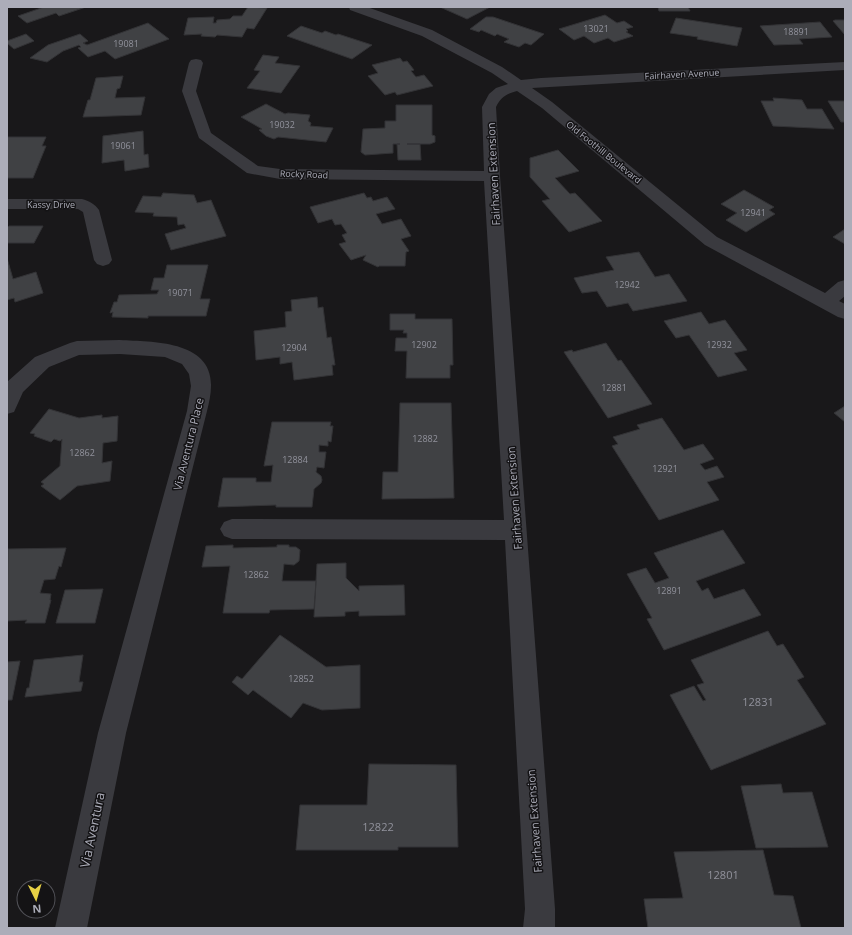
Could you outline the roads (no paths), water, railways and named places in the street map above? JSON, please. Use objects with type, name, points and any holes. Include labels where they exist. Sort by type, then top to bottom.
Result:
[{"type":"street","name":"Old Foothill Boulevard","points":[[364,8],[427,33],[497,70],[546,105],[711,241],[845,312]]},
{"type":"street","name":"Rocky Road","points":[[196,63],[189,91],[204,135],[253,170],[280,174],[492,176]]},
{"type":"street","name":"Fairhaven Avenue","points":[[519,85],[572,80],[845,66]]},
{"type":"street","name":"Fairhaven Extension","points":[[519,85],[502,91],[494,97],[489,107],[492,176],[516,530],[540,928]]},
{"type":"street","name":"Kassy Drive","points":[[7,204],[82,204],[91,210],[103,260]]},
{"type":"street","points":[[826,302],[845,286]]},
{"type":"street","name":"Via Aventura Place","points":[[7,406],[14,388],[42,362],[77,348],[120,347],[167,350],[189,359],[198,372],[201,386],[197,411],[112,732]]},
{"type":"street","points":[[232,529],[516,530]]},
{"type":"street","name":"Via Aventura","points":[[71,928],[112,732]]}]
